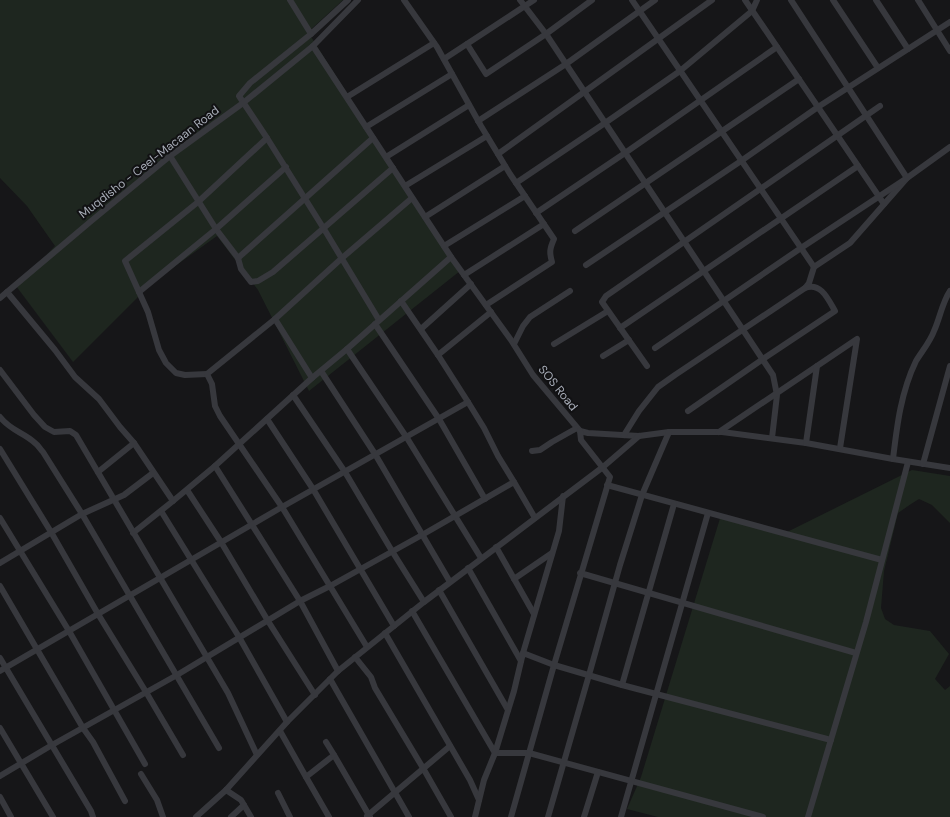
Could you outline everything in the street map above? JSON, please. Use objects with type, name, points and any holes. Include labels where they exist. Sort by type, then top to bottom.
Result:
[{"type":"street","points":[[290,0],[311,34]]},
{"type":"street","points":[[348,0],[311,34],[250,83],[239,96],[324,228],[377,322],[439,419],[484,499]]},
{"type":"street","name":"Muqdisho - Ceel-Macaan Road","points":[[0,298],[170,156],[243,103],[313,46],[358,0]]},
{"type":"street","points":[[520,0],[546,34],[773,375],[777,393],[772,438]]},
{"type":"street","points":[[444,59],[534,0]]},
{"type":"street","points":[[467,44],[486,74],[546,34],[592,0]]},
{"type":"street","points":[[632,0],[814,267]]},
{"type":"street","points":[[478,121],[566,64],[655,0]]},
{"type":"street","points":[[498,154],[712,0]]},
{"type":"street","points":[[744,0],[884,204]]},
{"type":"street","points":[[516,183],[680,70],[752,11],[757,0]]},
{"type":"street","points":[[791,0],[907,178]]},
{"type":"street","points":[[833,0],[878,68]]},
{"type":"street","points":[[876,0],[908,49]]},
{"type":"street","points":[[918,0],[950,51]]},
{"type":"street","points":[[408,1],[444,59],[505,166],[554,239],[550,248],[552,262],[486,305]]},
{"type":"street","points":[[586,265],[818,107],[950,22]]},
{"type":"street","points":[[347,97],[434,43]]},
{"type":"street","name":"SOS Road","points":[[313,46],[451,257],[514,344],[533,375],[578,430],[581,440],[603,467]]},
{"type":"street","points":[[536,213],[777,47]]},
{"type":"street","points":[[366,127],[452,74]]},
{"type":"street","points":[[574,231],[799,79]]},
{"type":"street","points":[[386,157],[469,105]]},
{"type":"street","points":[[647,366],[602,302],[606,296],[880,106]]},
{"type":"street","points":[[405,186],[487,136]]},
{"type":"street","points":[[267,138],[198,202],[125,261],[148,312],[159,350],[166,363],[176,373],[185,375],[207,374],[275,319],[412,198]]},
{"type":"street","points":[[238,258],[373,138]]},
{"type":"street","points":[[655,348],[950,147]]},
{"type":"street","points":[[170,156],[198,202],[238,258],[241,269],[251,282],[258,281],[273,272],[393,168]]},
{"type":"street","points":[[425,217],[505,166]]},
{"type":"street","points":[[620,328],[858,166]]},
{"type":"street","points":[[139,292],[216,229],[286,167]]},
{"type":"street","points":[[806,288],[814,267],[850,243],[907,178]]},
{"type":"street","points":[[444,246],[525,196]]},
{"type":"street","points":[[464,275],[544,224]]},
{"type":"street","points":[[133,533],[215,466],[312,378],[348,349],[451,257]]},
{"type":"street","points":[[420,329],[471,284]]},
{"type":"street","points":[[624,435],[639,411],[658,387],[806,288],[812,286],[826,294],[835,310],[688,411]]},
{"type":"street","points":[[514,344],[522,326],[530,317],[570,291]]},
{"type":"street","points":[[893,459],[903,396],[916,362],[934,332],[946,297],[950,291]]},
{"type":"street","points":[[7,292],[75,377],[99,398],[120,428],[134,443],[173,501]]},
{"type":"street","points":[[401,301],[468,402],[535,518]]},
{"type":"street","points":[[554,344],[608,311]]},
{"type":"street","points":[[438,355],[491,312]]},
{"type":"street","points":[[275,319],[312,378]]},
{"type":"street","points":[[719,432],[857,339],[840,448]]},
{"type":"street","points":[[603,356],[628,340]]},
{"type":"street","points":[[348,349],[481,558]]},
{"type":"street","points":[[806,443],[817,366]]},
{"type":"street","points":[[0,370],[34,415],[46,427],[54,432],[70,431],[76,435],[228,693],[257,755]]},
{"type":"street","points":[[923,464],[949,370]]},
{"type":"street","points":[[321,371],[375,454],[450,582]]},
{"type":"street","points":[[207,374],[212,384],[215,406],[220,416],[282,507],[367,647]]},
{"type":"street","points":[[293,395],[345,472],[424,602]]},
{"type":"street","points":[[3,670],[282,507],[468,402]]},
{"type":"street","points":[[0,416],[11,428],[36,444],[82,514],[218,748]]},
{"type":"street","points":[[268,419],[313,490],[394,626]]},
{"type":"street","points":[[532,451],[540,450],[578,430],[588,434],[639,436],[670,432],[719,432],[840,448],[908,462],[950,468]]},
{"type":"street","points":[[548,817],[642,495],[670,432]]},
{"type":"street","points":[[196,817],[226,790],[280,730],[338,671],[439,590],[603,467],[639,436]]},
{"type":"street","points":[[98,472],[134,443]]},
{"type":"street","points":[[0,449],[183,755]]},
{"type":"street","points":[[808,817],[866,622],[908,462]]},
{"type":"street","points":[[215,466],[300,601],[338,671]]},
{"type":"street","points":[[511,817],[580,573],[610,477],[603,467]]},
{"type":"street","points":[[0,563],[82,514],[124,495],[153,473]]},
{"type":"street","points":[[0,776],[177,675],[300,601],[422,535],[514,482]]},
{"type":"street","points":[[607,485],[882,560]]},
{"type":"street","points":[[187,490],[222,542],[315,695]]},
{"type":"street","points":[[475,817],[484,780],[495,753],[508,710],[559,531],[563,496]]},
{"type":"street","points":[[622,685],[674,504]]},
{"type":"street","points":[[161,511],[239,637],[288,722]]},
{"type":"street","points":[[620,817],[708,513]]},
{"type":"street","points":[[0,518],[69,631],[145,764]]},
{"type":"street","points":[[496,547],[534,614]]},
{"type":"street","points":[[514,579],[552,553]]},
{"type":"street","points":[[468,568],[521,661]]},
{"type":"street","points":[[580,573],[856,653]]},
{"type":"street","points":[[0,586],[93,742],[124,801]]},
{"type":"street","points":[[439,590],[508,710]]},
{"type":"street","points":[[412,612],[495,753]]},
{"type":"street","points":[[384,633],[470,780],[479,801]]},
{"type":"street","points":[[523,653],[554,665],[622,685],[831,740]]},
{"type":"street","points":[[355,657],[371,677],[375,688],[424,768],[451,817]]},
{"type":"street","points":[[0,658],[3,670],[52,745],[91,811],[92,817]]},
{"type":"street","points":[[330,679],[409,817]]},
{"type":"street","points":[[0,728],[53,817]]},
{"type":"street","points":[[280,730],[329,817]]},
{"type":"street","points":[[326,742],[369,816],[450,746]]},
{"type":"street","points":[[495,753],[529,753],[763,817]]},
{"type":"street","points":[[306,777],[334,755]]},
{"type":"street","points":[[584,817],[598,772]]},
{"type":"street","points":[[141,774],[157,800],[163,817]]},
{"type":"street","points":[[226,790],[241,800],[250,817]]},
{"type":"street","points":[[278,793],[290,817]]},
{"type":"street","points":[[0,797],[11,817]]},
{"type":"street","points":[[231,817],[244,805]]},
{"type":"shaded area","points":[[0,0],[343,0],[308,32],[460,271],[309,391],[258,290],[217,236],[153,282],[73,362],[16,286],[55,246],[27,206],[0,178]]},
{"type":"shaded area","points":[[912,470],[950,476],[950,523],[932,505],[919,499],[898,513],[884,571],[881,608],[885,619],[894,625],[930,631],[949,654],[935,679],[945,690],[950,686],[950,817],[658,817],[627,809],[641,777],[721,515],[783,534]]}]
